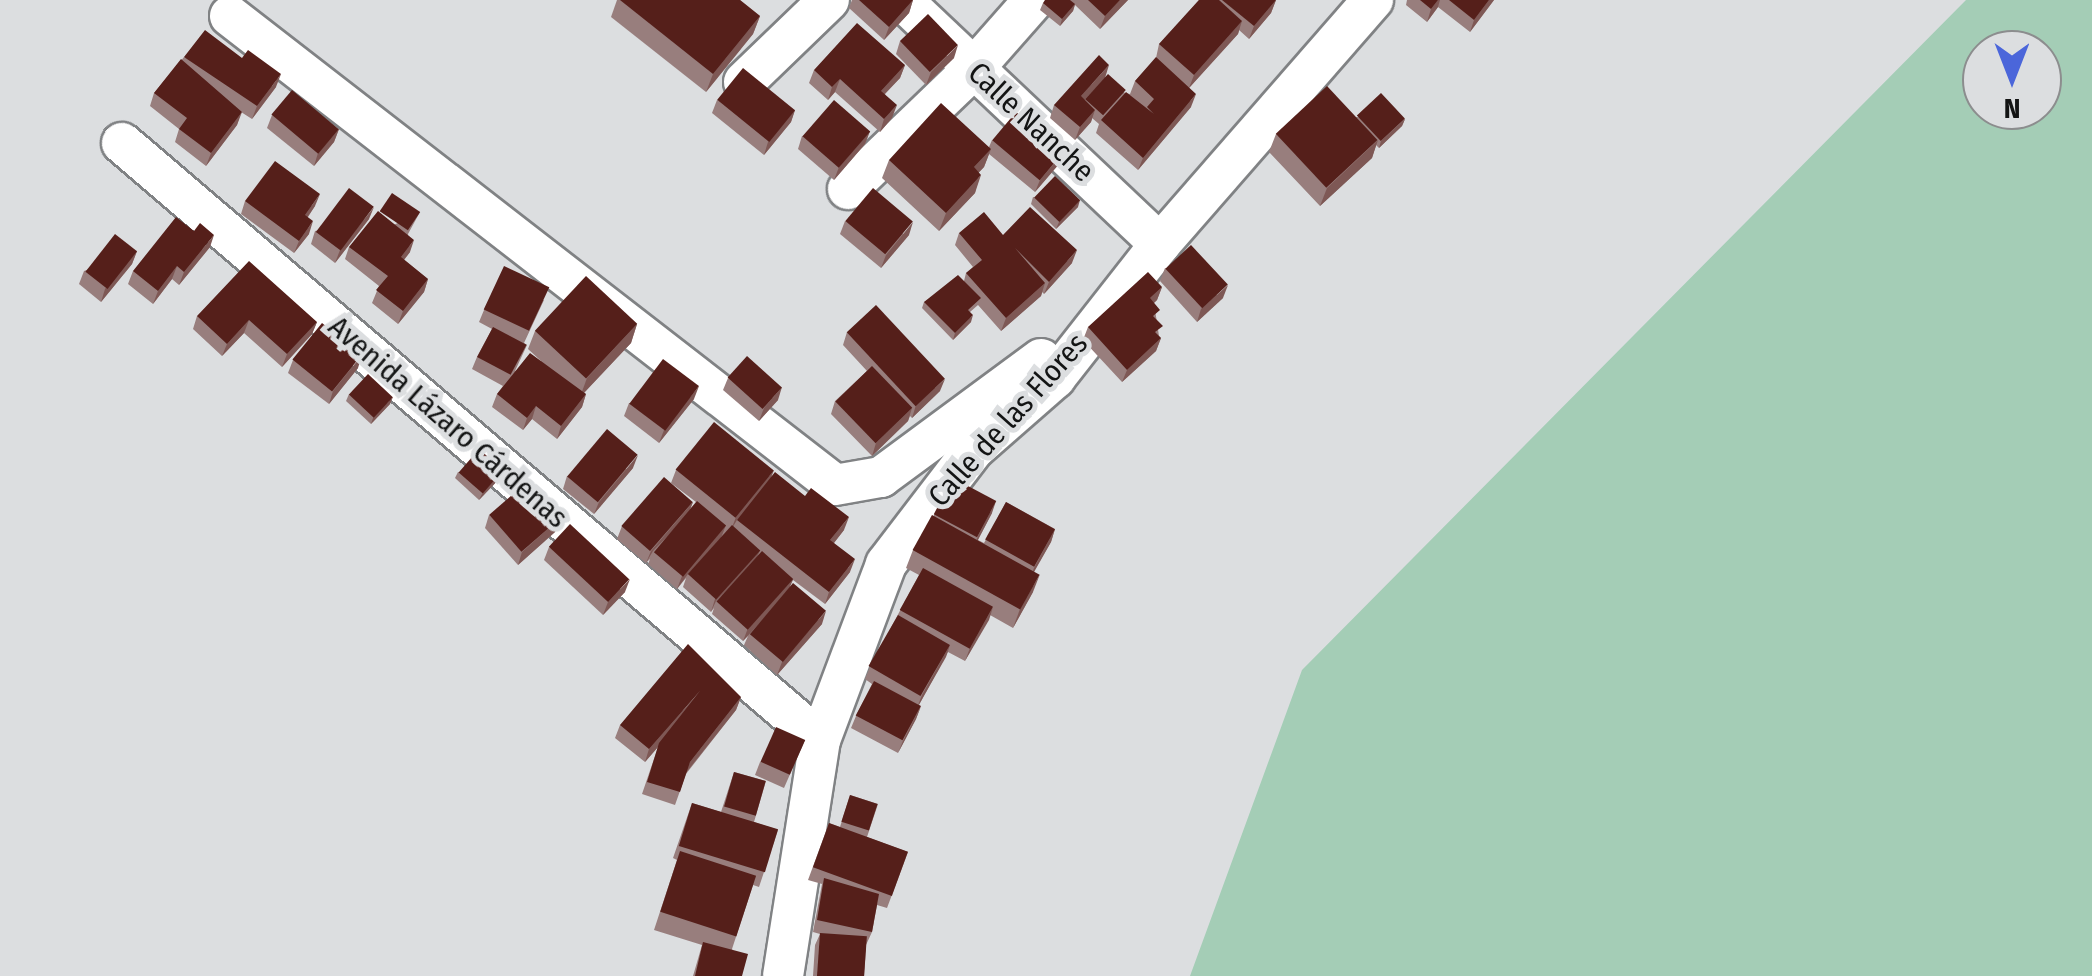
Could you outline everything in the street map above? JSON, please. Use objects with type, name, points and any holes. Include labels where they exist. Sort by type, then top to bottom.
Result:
[{"type":"street","points":[[744,82],[829,0]]},
{"type":"street","name":"Calle Nanche","points":[[902,0],[1160,244]]},
{"type":"street","points":[[848,189],[974,68],[1034,0]]},
{"type":"street","name":"Calle de las Flores","points":[[783,976],[820,740],[886,564],[974,449],[1055,378],[1160,244],[1373,0]]},
{"type":"street","points":[[230,16],[836,485],[881,477],[1101,315]]},
{"type":"street","name":"Avenida Lázaro Cárdenas","points":[[122,144],[820,740]]},
{"type":"green space","points":[[1966,0],[2092,0],[2092,976],[1190,976],[1302,670]]},
{"type":"building","points":[[620,0],[740,0],[760,16],[713,74]]},
{"type":"building","points":[[859,0],[913,0],[889,27]]},
{"type":"building","points":[[1070,0],[1075,4],[1062,19],[1043,3]]},
{"type":"building","points":[[1088,0],[1120,0],[1105,16]]},
{"type":"building","points":[[1199,0],[1219,0],[1242,21],[1194,75],[1159,44]]},
{"type":"building","points":[[1222,0],[1276,0],[1254,26]]},
{"type":"building","points":[[1420,0],[1438,0],[1431,9]]},
{"type":"building","points":[[1449,0],[1489,0],[1474,20]]},
{"type":"building","points":[[928,14],[958,45],[930,72],[900,41]]},
{"type":"building","points":[[857,23],[905,65],[881,91],[897,105],[884,119],[840,79],[832,87],[814,70]]},
{"type":"building","points":[[205,30],[242,58],[248,50],[281,74],[257,106],[184,57]]},
{"type":"building","points":[[1099,55],[1109,65],[1081,96],[1095,110],[1080,127],[1054,105]]},
{"type":"building","points":[[1156,57],[1196,94],[1143,158],[1101,120],[1126,92],[1154,114],[1147,107],[1154,99],[1135,81]]},
{"type":"building","points":[[181,59],[242,112],[211,153],[179,129],[187,118],[154,93]]},
{"type":"building","points":[[743,68],[795,110],[769,142],[717,100]]},
{"type":"building","points":[[1108,74],[1126,90],[1103,115],[1085,99]]},
{"type":"building","points":[[1327,86],[1377,140],[1326,188],[1276,134]]},
{"type":"building","points":[[292,90],[339,129],[318,154],[271,115]]},
{"type":"building","points":[[1381,93],[1405,119],[1381,141],[1357,116]]},
{"type":"building","points":[[834,100],[870,131],[839,168],[803,136]]},
{"type":"building","points":[[941,103],[991,149],[974,167],[981,175],[946,213],[889,160]]},
{"type":"building","points":[[1016,112],[1063,152],[1040,180],[992,140]]},
{"type":"building","points":[[275,161],[320,194],[305,215],[313,221],[299,241],[245,201]]},
{"type":"building","points":[[1055,176],[1080,200],[1059,222],[1034,198]]},
{"type":"building","points":[[349,188],[374,207],[341,251],[316,232]]},
{"type":"building","points":[[873,188],[913,221],[885,254],[845,221]]},
{"type":"building","points":[[392,193],[420,212],[408,230],[380,211]]},
{"type":"building","points":[[1030,207],[1077,250],[1049,282],[1015,248],[1045,283],[1006,318],[966,273],[982,260],[959,233],[984,212],[1003,235]]},
{"type":"building","points":[[378,211],[414,240],[401,257],[428,279],[403,311],[376,290],[388,276],[349,247]]},
{"type":"building","points":[[176,217],[194,231],[200,223],[214,235],[184,272],[177,266],[158,291],[133,271]]},
{"type":"building","points":[[115,234],[137,251],[108,289],[85,272]]},
{"type":"building","points":[[1191,245],[1228,284],[1202,308],[1165,269]]},
{"type":"building","points":[[249,261],[317,322],[287,354],[249,320],[227,344],[197,316]]},
{"type":"building","points":[[504,266],[549,287],[529,331],[484,310]]},
{"type":"building","points":[[1148,272],[1162,287],[1150,298],[1160,310],[1153,316],[1163,326],[1155,332],[1161,338],[1127,370],[1088,327]]},
{"type":"building","points":[[958,275],[981,298],[968,310],[973,315],[955,333],[924,302]]},
{"type":"building","points":[[586,276],[637,324],[586,379],[535,331]]},
{"type":"building","points":[[876,305],[945,379],[916,406],[847,332]]},
{"type":"building","points":[[322,323],[362,355],[332,392],[292,360]]},
{"type":"building","points":[[493,327],[527,345],[511,375],[477,357]]},
{"type":"building","points":[[530,353],[586,394],[561,426],[536,406],[527,418],[497,394]]},
{"type":"building","points":[[747,356],[782,387],[763,409],[728,378]]},
{"type":"building","points":[[663,359],[699,386],[665,431],[629,404]]},
{"type":"building","points":[[872,366],[912,408],[876,443],[835,401]]},
{"type":"building","points":[[368,374],[393,397],[374,418],[349,394]]},
{"type":"building","points":[[714,422],[774,470],[735,518],[676,469]]},
{"type":"building","points":[[607,429],[638,455],[598,502],[567,476]]},
{"type":"building","points":[[479,449],[503,470],[483,493],[459,472]]},
{"type":"building","points":[[775,472],[805,496],[811,488],[849,517],[830,540],[855,559],[829,592],[737,520]]},
{"type":"building","points":[[664,477],[693,502],[650,551],[621,526]]},
{"type":"building","points":[[953,478],[996,501],[977,537],[934,514]]},
{"type":"building","points":[[527,482],[559,519],[521,552],[489,515]]},
{"type":"building","points":[[697,501],[726,525],[683,577],[654,552]]},
{"type":"building","points":[[1006,502],[1055,529],[1034,567],[985,540]]},
{"type":"building","points":[[932,515],[1040,575],[1020,610],[913,550]]},
{"type":"building","points":[[570,524],[629,579],[608,602],[549,547]]},
{"type":"building","points":[[732,525],[760,550],[716,599],[688,574]]},
{"type":"building","points":[[762,551],[793,579],[748,630],[716,602]]},
{"type":"building","points":[[923,568],[993,607],[970,649],[900,610]]},
{"type":"building","points":[[793,583],[826,611],[783,662],[750,634]]},
{"type":"building","points":[[898,615],[950,645],[920,696],[868,666]]},
{"type":"building","points":[[688,644],[741,697],[690,762],[680,792],[647,782],[659,743],[700,691],[649,749],[620,725]]},
{"type":"building","points":[[874,681],[921,706],[902,740],[856,715]]},
{"type":"building","points":[[776,727],[805,740],[790,775],[761,762]]},
{"type":"building","points":[[734,772],[766,781],[756,816],[724,807]]},
{"type":"building","points":[[850,795],[878,804],[869,831],[841,822]]},
{"type":"building","points":[[692,803],[778,829],[765,872],[679,846]]},
{"type":"building","points":[[829,823],[908,852],[892,896],[813,867]]},
{"type":"building","points":[[680,851],[756,876],[736,937],[660,912]]},
{"type":"building","points":[[824,878],[879,894],[872,932],[817,920]]},
{"type":"building","points":[[820,933],[867,936],[864,976],[817,976]]},
{"type":"building","points":[[703,942],[748,954],[742,976],[695,976]]}]
